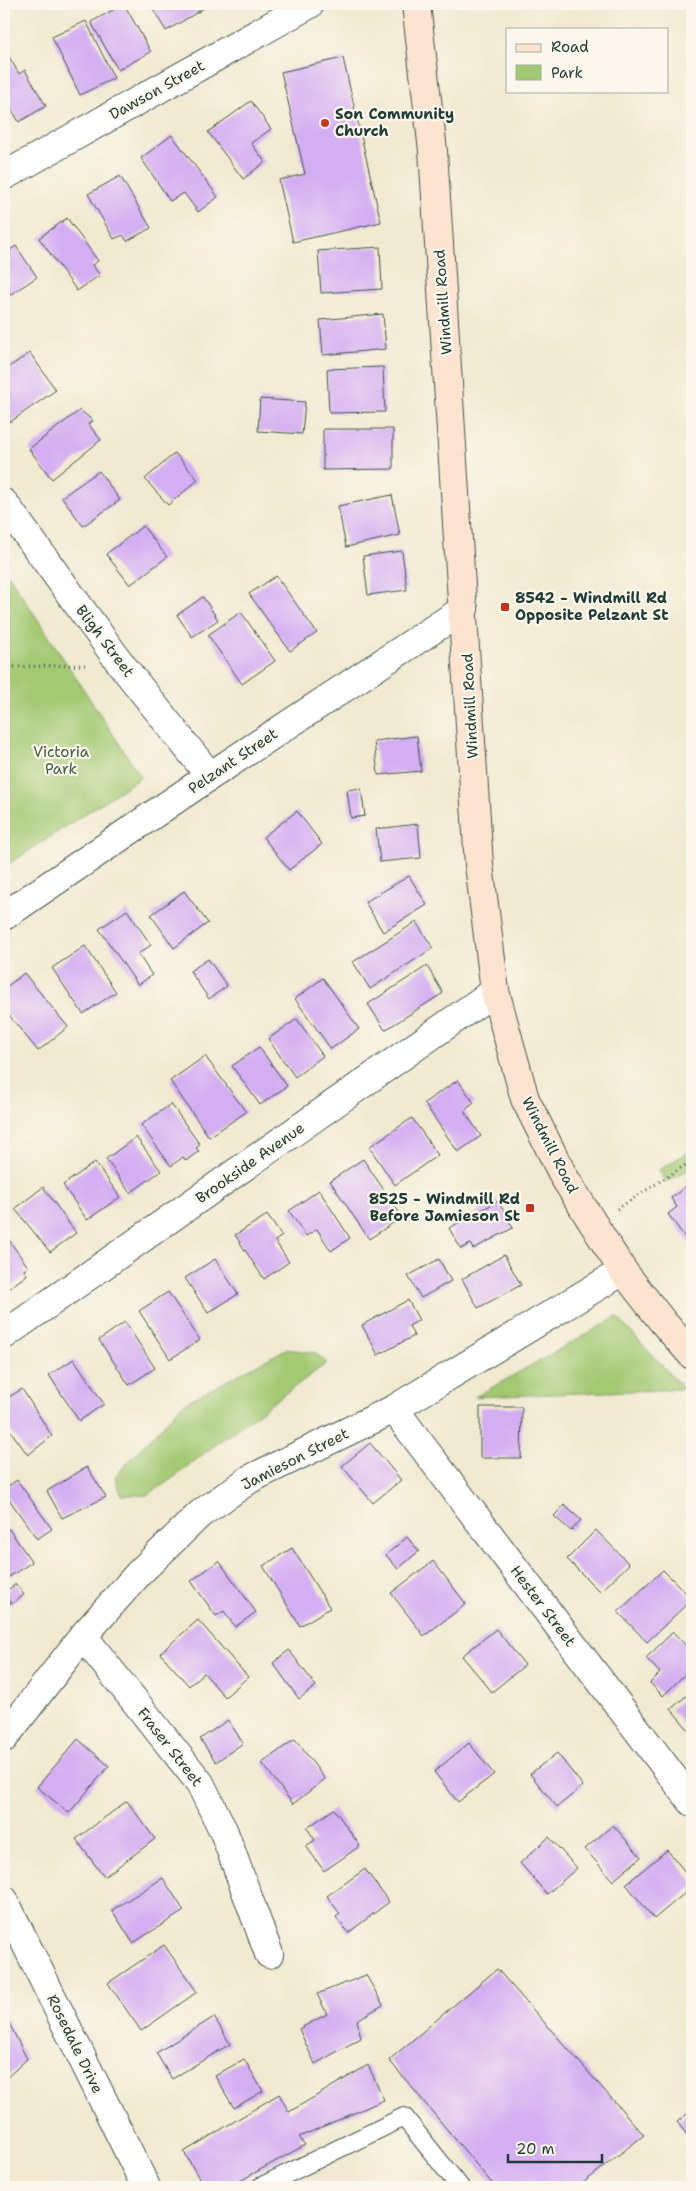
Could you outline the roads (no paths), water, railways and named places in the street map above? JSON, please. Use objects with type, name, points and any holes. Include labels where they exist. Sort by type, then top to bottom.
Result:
[{"type":"main road","name":"Windmill Road","points":[[416,4],[433,151],[479,865],[495,991],[525,1099],[564,1177],[623,1270],[663,1322],[692,1355]]},
{"type":"street","name":"Dawson Street","points":[[4,176],[310,4]]},
{"type":"street","name":"Bligh Street","points":[[4,504],[121,664],[210,776]]},
{"type":"street","name":"Pelzant Street","points":[[4,916],[210,776],[464,609]]},
{"type":"street","name":"Brookside Avenue","points":[[4,1335],[495,991]]},
{"type":"street","name":"Jamieson Street","points":[[4,1738],[83,1636],[139,1573],[200,1514],[250,1479],[394,1409],[623,1270]]},
{"type":"street","name":"Hester Street","points":[[394,1409],[692,1802]]},
{"type":"street","name":"Fraser Street","points":[[83,1636],[200,1783],[224,1832],[269,1954]]},
{"type":"street","name":"Rosedale Drive","points":[[4,1900],[146,2187]]},
{"type":"lane","points":[[260,2187],[404,2116],[460,2187]]},
{"type":"place","name":"Son Community Church","points":[[325,123]]},
{"type":"place","name":"8542 - Windmill Rd Opposite Pelzant St","points":[[505,607]]},
{"type":"place","name":"8525 - Windmill Rd Before Jamieson St","points":[[530,1208]]},
{"type":"park label","name":"Victoria Park","points":[[61,760]]}]
